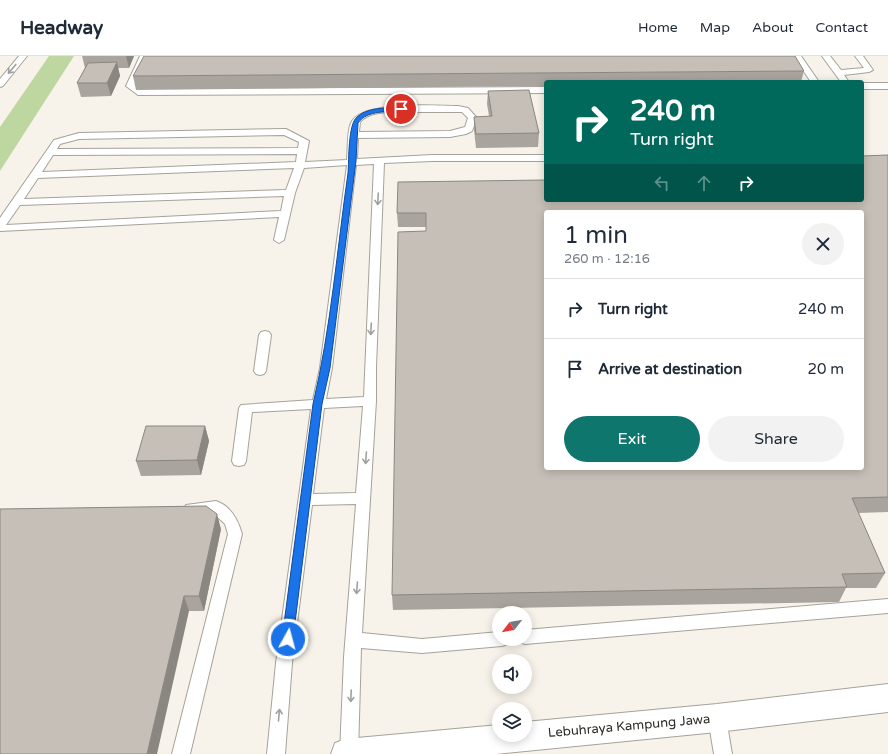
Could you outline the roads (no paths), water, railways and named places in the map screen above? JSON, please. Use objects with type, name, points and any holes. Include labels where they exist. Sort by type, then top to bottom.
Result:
[{"type":"street","name":"Lebuhraya Kampung Jawa","points":[[346,754],[717,718],[888,698]]},
{"type":"lane","points":[[0,84],[23,56]]},
{"type":"lane","points":[[144,56],[130,86],[138,92],[544,90]]},
{"type":"lane","points":[[797,56],[814,80]]},
{"type":"lane","points":[[826,56],[843,80]]},
{"type":"lane","points":[[838,73],[870,70],[859,56]]},
{"type":"lane","points":[[864,86],[887,88]]},
{"type":"lane","points":[[276,754],[284,664],[318,404],[326,368],[352,161],[354,135],[355,123],[359,118],[367,114],[381,110],[458,109],[465,110],[473,118],[469,129],[463,132],[450,134],[354,135]]},
{"type":"lane","points":[[0,227],[57,142],[79,136],[286,132],[304,141],[301,151],[300,165],[284,214],[279,240]]},
{"type":"lane","points":[[51,152],[301,151]]},
{"type":"lane","points":[[35,175],[300,165],[380,160],[544,158]]},
{"type":"lane","points":[[349,754],[353,640],[370,401],[370,367],[380,160]]},
{"type":"lane","points":[[16,202],[290,193]]},
{"type":"lane","points":[[0,227],[284,214]]},
{"type":"lane","points":[[260,371],[265,335]]},
{"type":"lane","points":[[239,461],[246,408],[370,401]]},
{"type":"lane","points":[[305,500],[363,498]]},
{"type":"lane","points":[[176,510],[216,507],[231,521],[236,534],[181,754]]},
{"type":"lane","points":[[532,636],[888,606]]},
{"type":"lane","points":[[353,640],[422,646],[492,640]]},
{"type":"lane","points":[[717,718],[722,754]]}]
